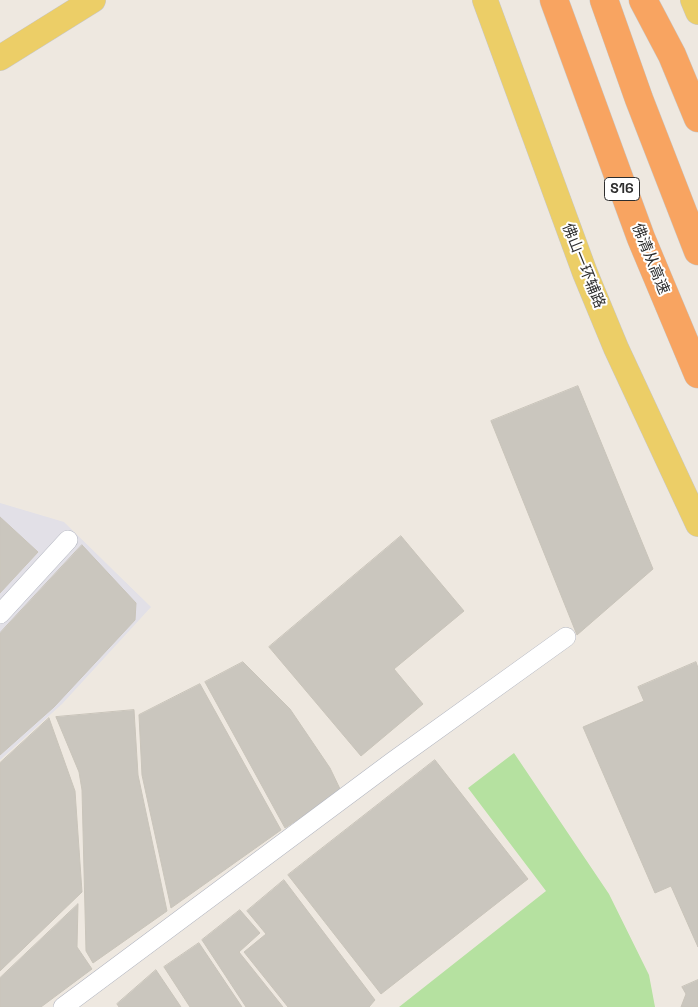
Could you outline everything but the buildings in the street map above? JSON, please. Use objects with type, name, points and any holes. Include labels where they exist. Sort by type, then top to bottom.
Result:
[{"type":"highway","name":"佛清从高速","points":[[554,0],[641,238],[698,374]]},
{"type":"highway","points":[[604,0],[639,99],[698,251]]},
{"type":"highway","points":[[643,0],[672,55],[698,118]]},
{"type":"main road","points":[[0,58],[93,0]]},
{"type":"main road","name":"佛山一环辅路","points":[[485,0],[585,273],[616,348],[698,524]]},
{"type":"main road","points":[[694,0],[698,12]]},
{"type":"street","points":[[0,614],[68,540]]},
{"type":"street","points":[[63,1007],[392,762],[566,637]]},
{"type":"shaded area","points":[[0,503],[64,522],[151,607],[62,704],[0,760]]},
{"type":"green space","points":[[514,753],[609,894],[649,975],[655,1007],[399,1007],[546,891],[468,788]]}]
